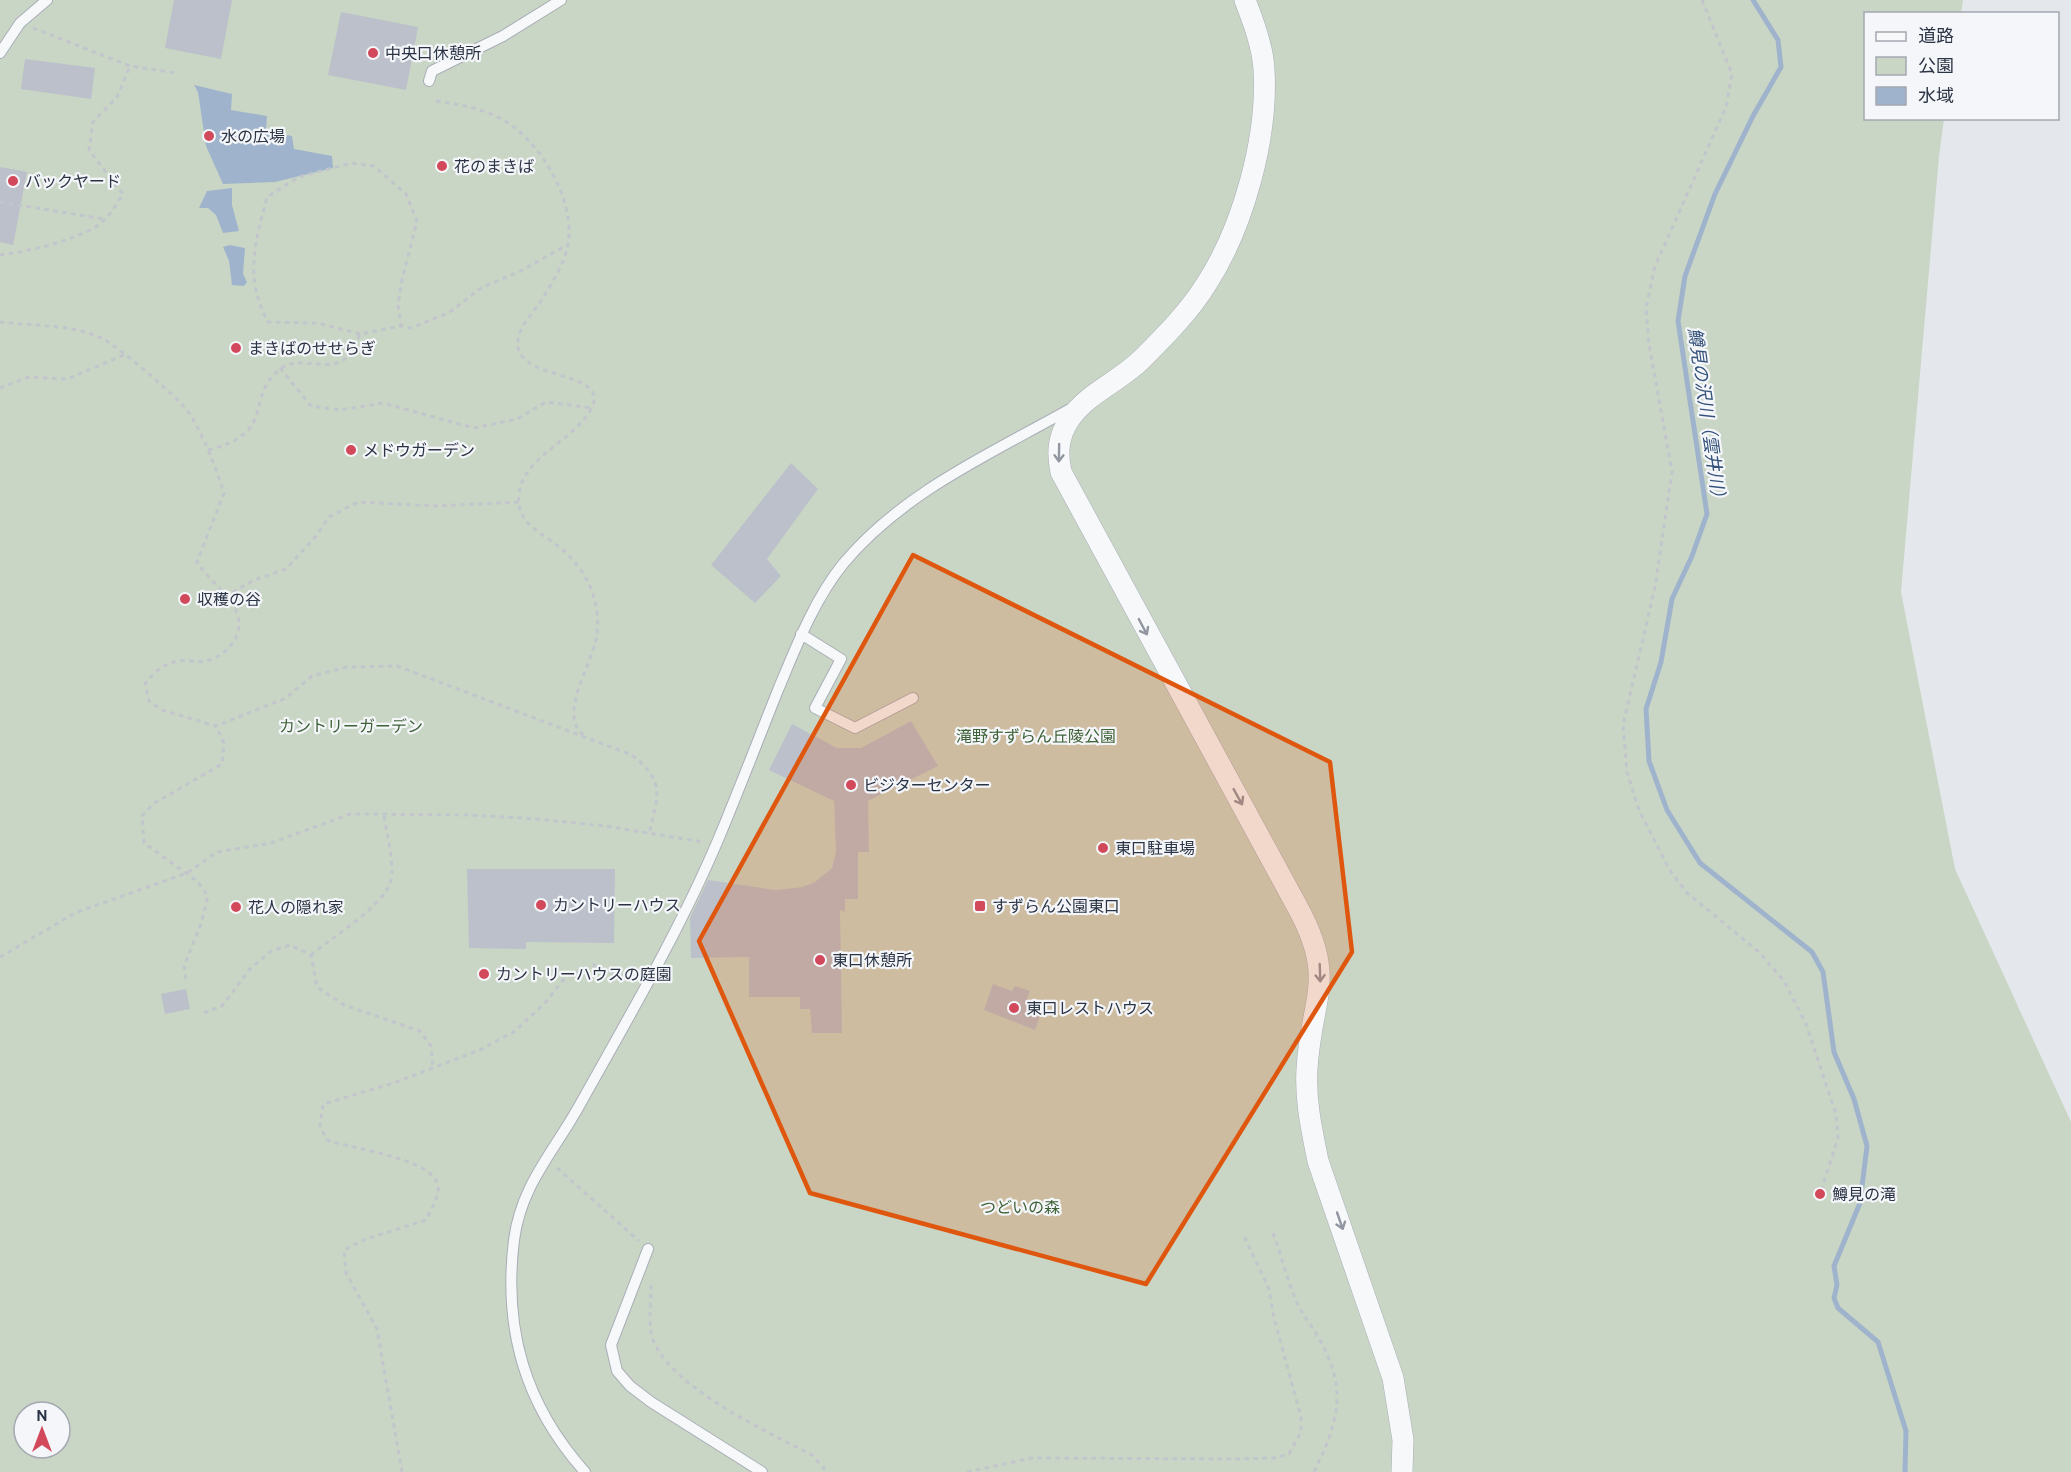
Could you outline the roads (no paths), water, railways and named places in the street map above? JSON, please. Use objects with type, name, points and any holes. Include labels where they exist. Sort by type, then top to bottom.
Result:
[{"type":"street","points":[[1245,0],[1264,69],[1260,134],[1245,199],[1223,257],[1206,286],[1141,360],[1120,378],[1083,402],[1061,435],[1058,456],[1061,472],[1298,908],[1319,959],[1319,1001],[1307,1068],[1307,1095],[1318,1161],[1393,1378],[1403,1440],[1402,1472]]},
{"type":"lane","points":[[0,53],[20,23],[48,0]]},
{"type":"lane","points":[[429,81],[432,71],[503,36],[561,0]]},
{"type":"lane","points":[[585,1472],[565,1449],[531,1391],[515,1336],[510,1285],[514,1237],[524,1197],[565,1132],[646,985],[717,843],[801,634],[841,567],[875,530],[925,490],[1083,402]]},
{"type":"lane","points":[[801,634],[841,659],[815,708],[855,728],[913,699]]},
{"type":"lane","points":[[648,1249],[611,1345],[617,1371],[630,1386],[651,1402],[762,1472]]},
{"type":"water","points":[[194,85],[232,94],[231,110],[267,116],[266,131],[292,136],[294,149],[332,156],[333,168],[275,182],[223,184],[206,146],[198,92]]},
{"type":"water","points":[[232,188],[232,205],[239,231],[223,233],[216,215],[208,208],[199,208],[207,191]]},
{"type":"water","points":[[230,245],[245,248],[243,274],[247,282],[244,286],[232,285],[229,261],[223,247]]},
{"type":"waterway","name":"鱒見の沢川（雲井川）","points":[[1753,0],[1778,40],[1781,67],[1753,116],[1715,194],[1685,276],[1678,321],[1707,514],[1692,556],[1672,599],[1661,662],[1646,709],[1649,761],[1667,810],[1700,863],[1812,952],[1823,972],[1834,1052],[1854,1099],[1867,1146],[1860,1203],[1834,1266],[1837,1285],[1834,1298],[1838,1308],[1878,1342],[1906,1431],[1905,1472]]},
{"type":"place","name":"中央口休憩所","points":[[373,53]]},
{"type":"place","name":"水の広場","points":[[209,136]]},
{"type":"place","name":"花のまきば","points":[[442,166]]},
{"type":"place","name":"バックヤード","points":[[13,181]]},
{"type":"place","name":"まきばのせせらぎ","points":[[236,348]]},
{"type":"place","name":"メドウガーデン","points":[[351,450]]},
{"type":"place","name":"収穫の谷","points":[[185,599]]},
{"type":"place","name":"ビジターセンター","points":[[851,785]]},
{"type":"place","name":"東口駐車場","points":[[1103,848]]},
{"type":"place","name":"カントリーハウス","points":[[541,905]]},
{"type":"place","name":"すずらん公園東口","points":[[980,906]]},
{"type":"place","name":"花人の隠れ家","points":[[236,907]]},
{"type":"place","name":"東口休憩所","points":[[820,960]]},
{"type":"place","name":"カントリーハウスの庭園","points":[[484,974]]},
{"type":"place","name":"東口レストハウス","points":[[1014,1008]]},
{"type":"place","name":"鱒見の滝","points":[[1820,1194]]},
{"type":"park label","name":"カントリーガーデン","points":[[351,726]]},
{"type":"park label","name":"滝野すずらん丘陵公園","points":[[1036,736]]},
{"type":"park label","name":"つどいの森","points":[[1020,1207]]}]
